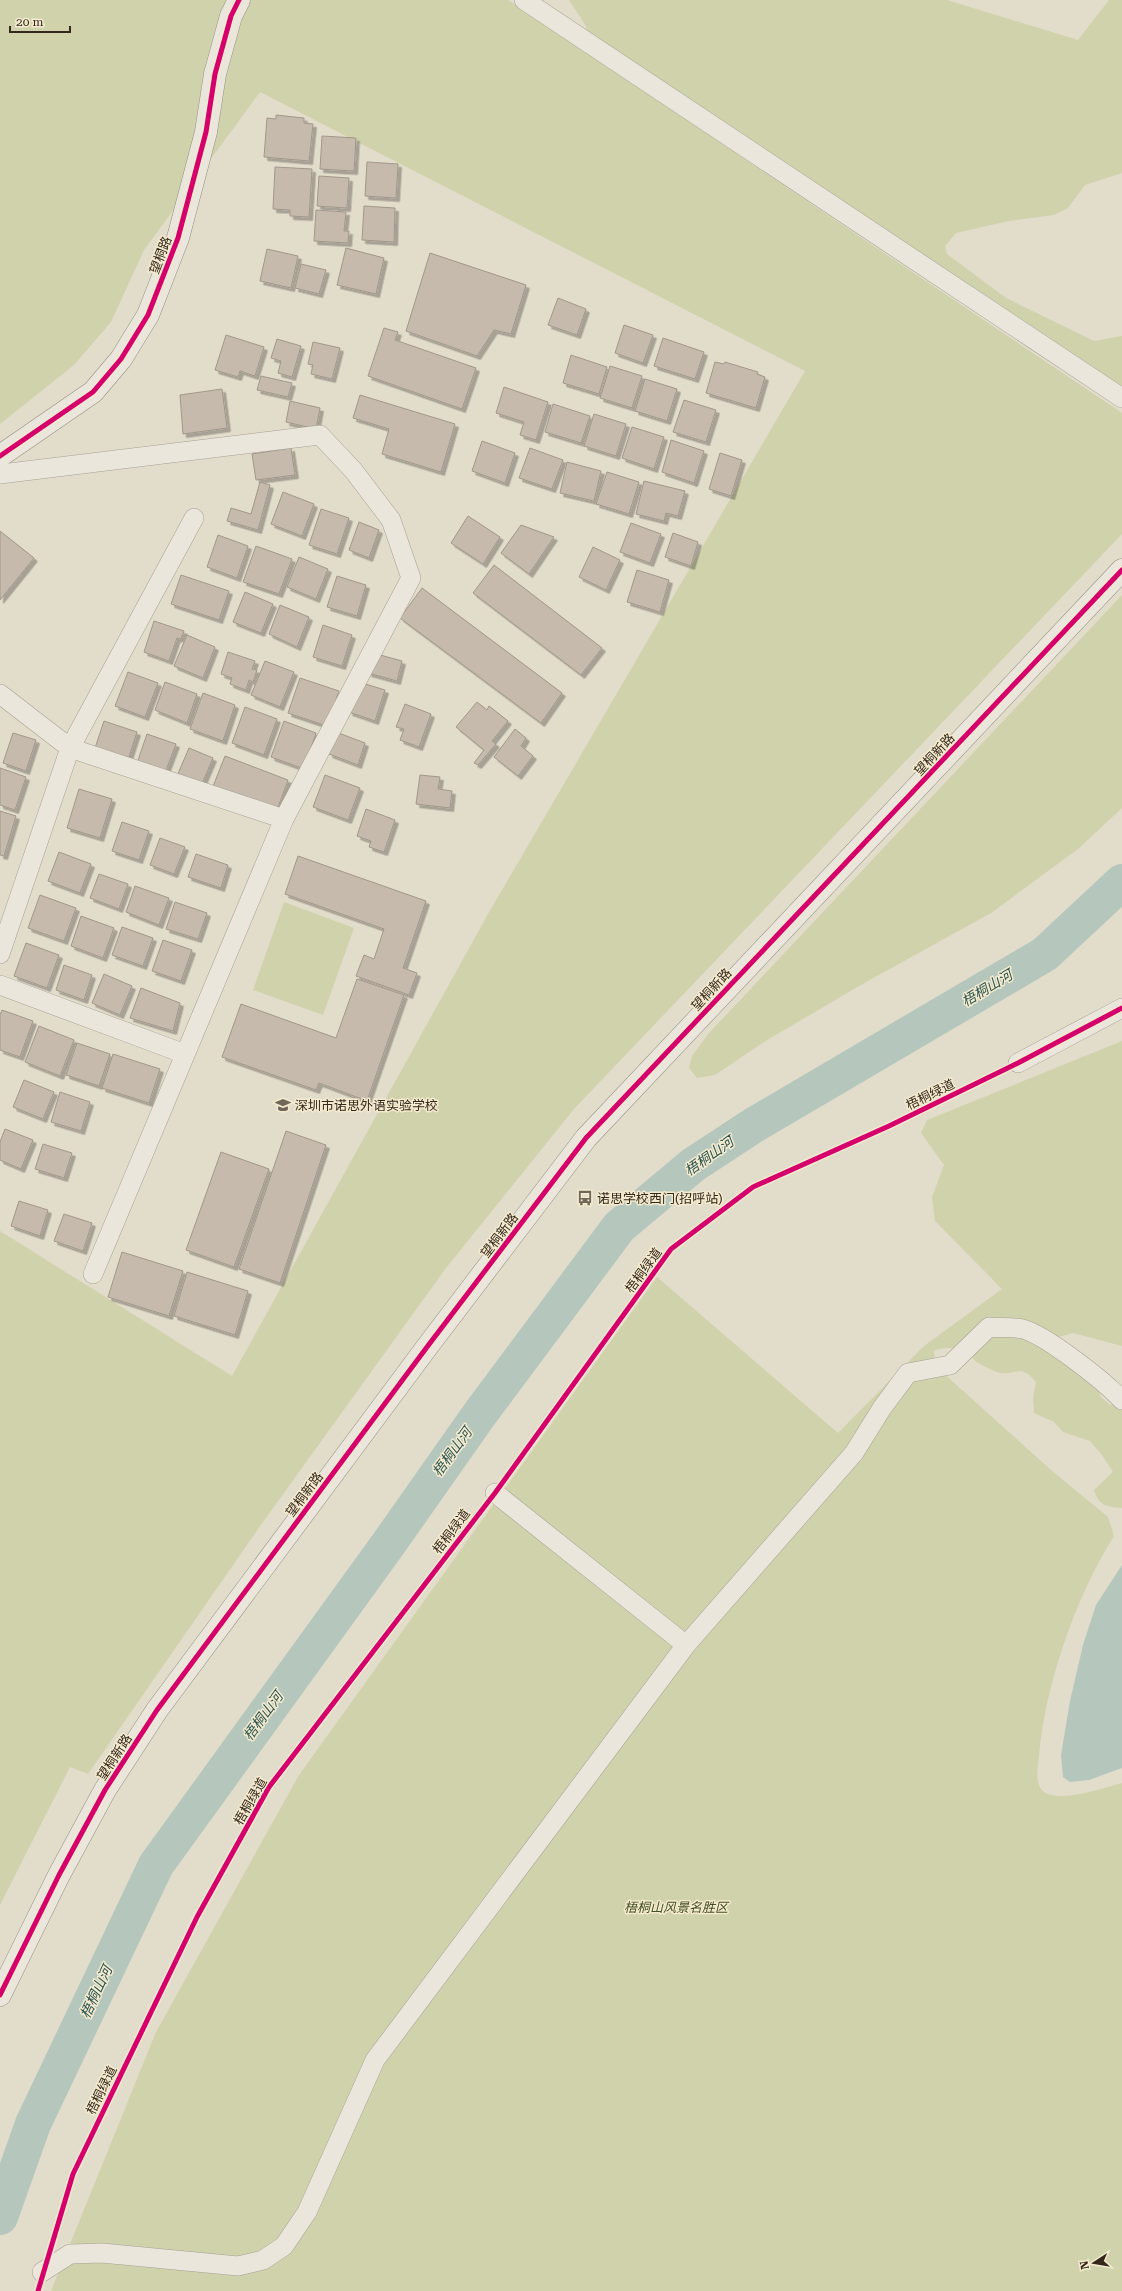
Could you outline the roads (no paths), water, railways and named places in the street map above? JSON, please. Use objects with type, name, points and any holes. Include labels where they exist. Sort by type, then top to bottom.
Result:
[{"type":"street","name":"望桐路","points":[[0,456],[93,392],[121,359],[148,315],[178,238],[206,132],[216,74],[231,16],[239,0]]},
{"type":"street","points":[[524,0],[1122,398]]},
{"type":"street","points":[[0,474],[320,435],[353,470],[391,520],[411,578],[284,819],[93,1274]]},
{"type":"street","points":[[0,954],[70,748],[194,518]]},
{"type":"street","name":"望桐新路","points":[[0,1995],[59,1875],[105,1790],[157,1710],[427,1347],[586,1138],[1122,570]]},
{"type":"street","points":[[0,694],[70,748],[284,819]]},
{"type":"street","points":[[0,985],[186,1054]]},
{"type":"street","points":[[1018,1064],[1122,1008]]},
{"type":"street","points":[[42,2272],[70,2254],[102,2252],[238,2266],[262,2260],[284,2246],[307,2212],[375,2060],[686,1646],[854,1453],[882,1408],[908,1373],[950,1365],[989,1327],[1023,1329],[1056,1347],[1113,1390],[1122,1400]]},
{"type":"street","points":[[495,1492],[686,1646]]},
{"type":"waterway","name":"梧桐山河","points":[[0,2217],[33,2124],[156,1865],[389,1543],[479,1415],[619,1227],[693,1165],[754,1125],[1045,954],[1122,882]]},
{"type":"place","name":"深圳市诺思外语实验学校","points":[[283,1105]]},
{"type":"place","name":"诺思学校西门(招呼站)","points":[[585,1198]]},
{"type":"park label","name":"梧桐山风景名胜区","points":[[676,1907]]}]
